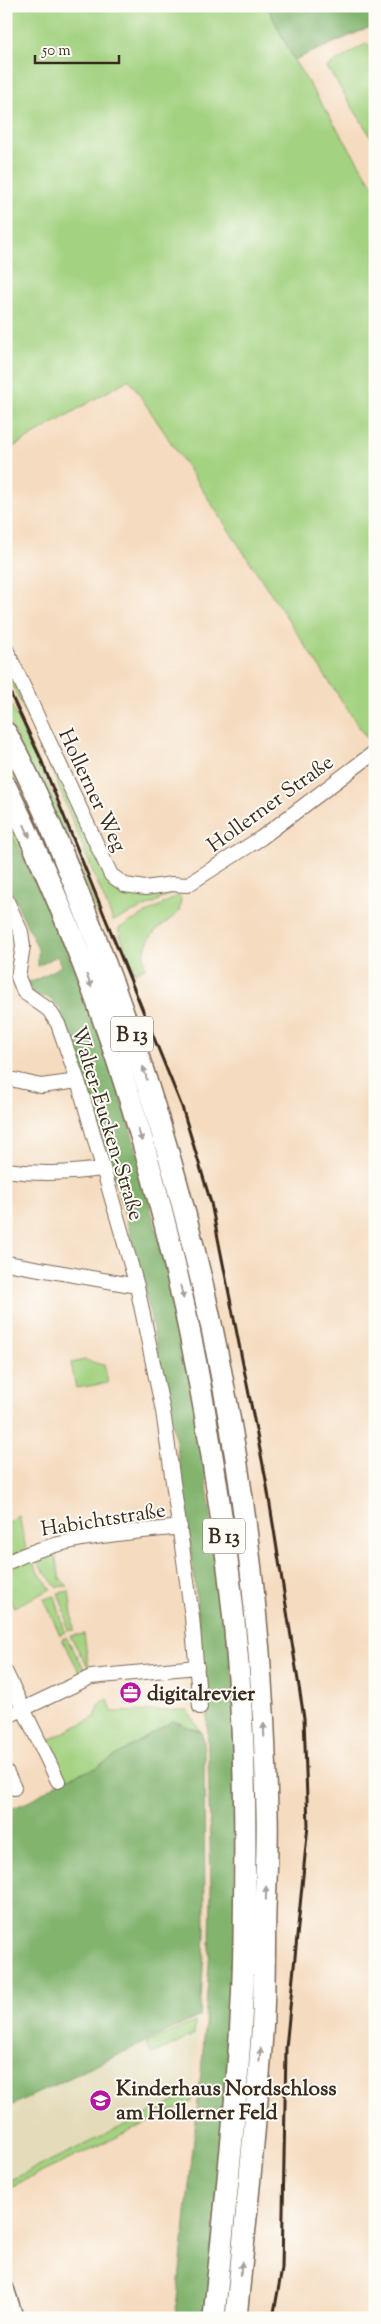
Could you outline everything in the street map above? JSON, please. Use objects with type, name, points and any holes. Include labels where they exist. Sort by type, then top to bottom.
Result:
[{"type":"main road","name":"B 13","points":[[6,732],[38,800],[81,900],[138,1053],[166,1143],[192,1234],[209,1308],[227,1398],[244,1504],[256,1600],[263,1694],[268,1816],[262,2031],[236,2318]]},
{"type":"main road","name":"B 13","points":[[6,787],[71,934],[97,1004],[140,1136],[167,1230],[188,1318],[221,1508],[233,1606],[242,1726],[245,1816],[244,1946],[240,2035],[214,2318]]},
{"type":"street","name":"Hollerner Weg","points":[[6,649],[110,875],[125,885],[145,888],[172,884],[187,885]]},
{"type":"street","name":"Hollerner Straße","points":[[187,885],[261,838],[375,752]]},
{"type":"street","name":"Walter-Eucken-Straße","points":[[6,899],[21,932],[23,946],[18,976],[24,992],[50,1010],[58,1024],[78,1082],[137,1286],[163,1408],[192,1616],[200,1707]]},
{"type":"street","points":[[6,1078],[41,1086],[78,1082]]},
{"type":"street","points":[[6,1170],[24,1173],[62,1174],[102,1169]]},
{"type":"street","points":[[6,1263],[137,1286]]},
{"type":"street","name":"Habichtstraße","points":[[6,1563],[28,1552],[61,1542],[180,1526]]},
{"type":"street","points":[[6,1717],[91,1677],[196,1666]]},
{"type":"street","points":[[6,1673],[58,1781]]},
{"type":"street","points":[[6,1771],[14,1788]]},
{"type":"street","points":[[6,2290],[15,2318]]},
{"type":"shaded area","name":"Kinderhaus Nordschloss am Hollerner Feld","points":[[200,2016],[192,2093],[6,2182],[6,2108]]},
{"type":"green space","points":[[6,6],[267,6],[294,60],[375,189],[375,746],[373,748],[129,379],[6,451]]},
{"type":"green space","points":[[267,6],[375,6],[375,25],[294,60]]},
{"type":"green space","points":[[367,43],[375,56],[375,143],[327,67]]},
{"type":"green space","points":[[6,659],[44,740],[90,848],[113,884],[175,891],[154,903],[113,921],[54,776],[6,671]]},
{"type":"green space","points":[[6,693],[56,803],[100,915],[98,915],[6,716]]},
{"type":"green space","points":[[6,761],[79,916],[82,928],[78,929],[6,769]]},
{"type":"green space","points":[[6,803],[67,950],[6,822]]},
{"type":"green space","points":[[6,822],[67,950],[108,1057],[136,1148],[192,1374],[234,1687],[235,2003],[206,2318],[175,2318],[203,2053],[210,1948],[211,1887],[207,1707],[193,1565],[177,1447],[141,1270],[109,1160],[60,1008],[47,997],[34,995],[25,982],[34,981],[61,966],[57,956],[38,966],[38,949],[6,880]]},
{"type":"green space","points":[[179,895],[181,899],[179,912],[153,934],[146,948],[144,957],[145,968],[134,973],[118,929]]},
{"type":"green space","points":[[85,1360],[104,1365],[108,1383],[76,1388],[71,1363]]},
{"type":"green space","points":[[19,1516],[26,1549],[6,1558],[6,1525]]},
{"type":"green space","points":[[54,1548],[60,1579],[68,1586],[56,1587],[34,1558]]},
{"type":"green space","points":[[29,1555],[36,1569],[51,1589],[14,1607],[6,1591],[6,1570],[24,1562]]},
{"type":"green space","points":[[69,1591],[74,1630],[68,1630],[65,1612],[58,1593]]},
{"type":"green space","points":[[55,1596],[65,1632],[60,1635],[44,1599]]},
{"type":"green space","points":[[84,1634],[88,1663],[96,1673],[92,1674],[70,1636]]},
{"type":"green space","points":[[66,1637],[87,1674],[81,1675],[62,1639]]},
{"type":"green space","points":[[108,1699],[112,1712],[187,1710],[201,1732],[173,1721],[94,1769],[63,1780],[43,1743],[95,1717],[100,1703]]},
{"type":"green space","points":[[173,1721],[201,1732],[204,1741],[205,1937],[200,2016],[6,2108],[6,1811],[30,1801],[63,1780],[94,1769]]},
{"type":"green space","points":[[195,2022],[194,2035],[189,2036],[190,2038],[186,2037],[182,2041],[152,2054],[147,2043]]},
{"type":"green space","points":[[192,2093],[192,2102],[6,2189],[6,2182]]},
{"type":"railway","points":[[6,684],[40,757],[182,1107],[211,1203],[266,1480],[304,1718],[308,1825],[286,2048],[282,2269],[273,2318]]},
{"type":"place","name":"digitalrevier","points":[[131,1693]]},
{"type":"place","name":"Kinderhaus Nordschloss am Hollerner Feld","points":[[100,2100]]}]
